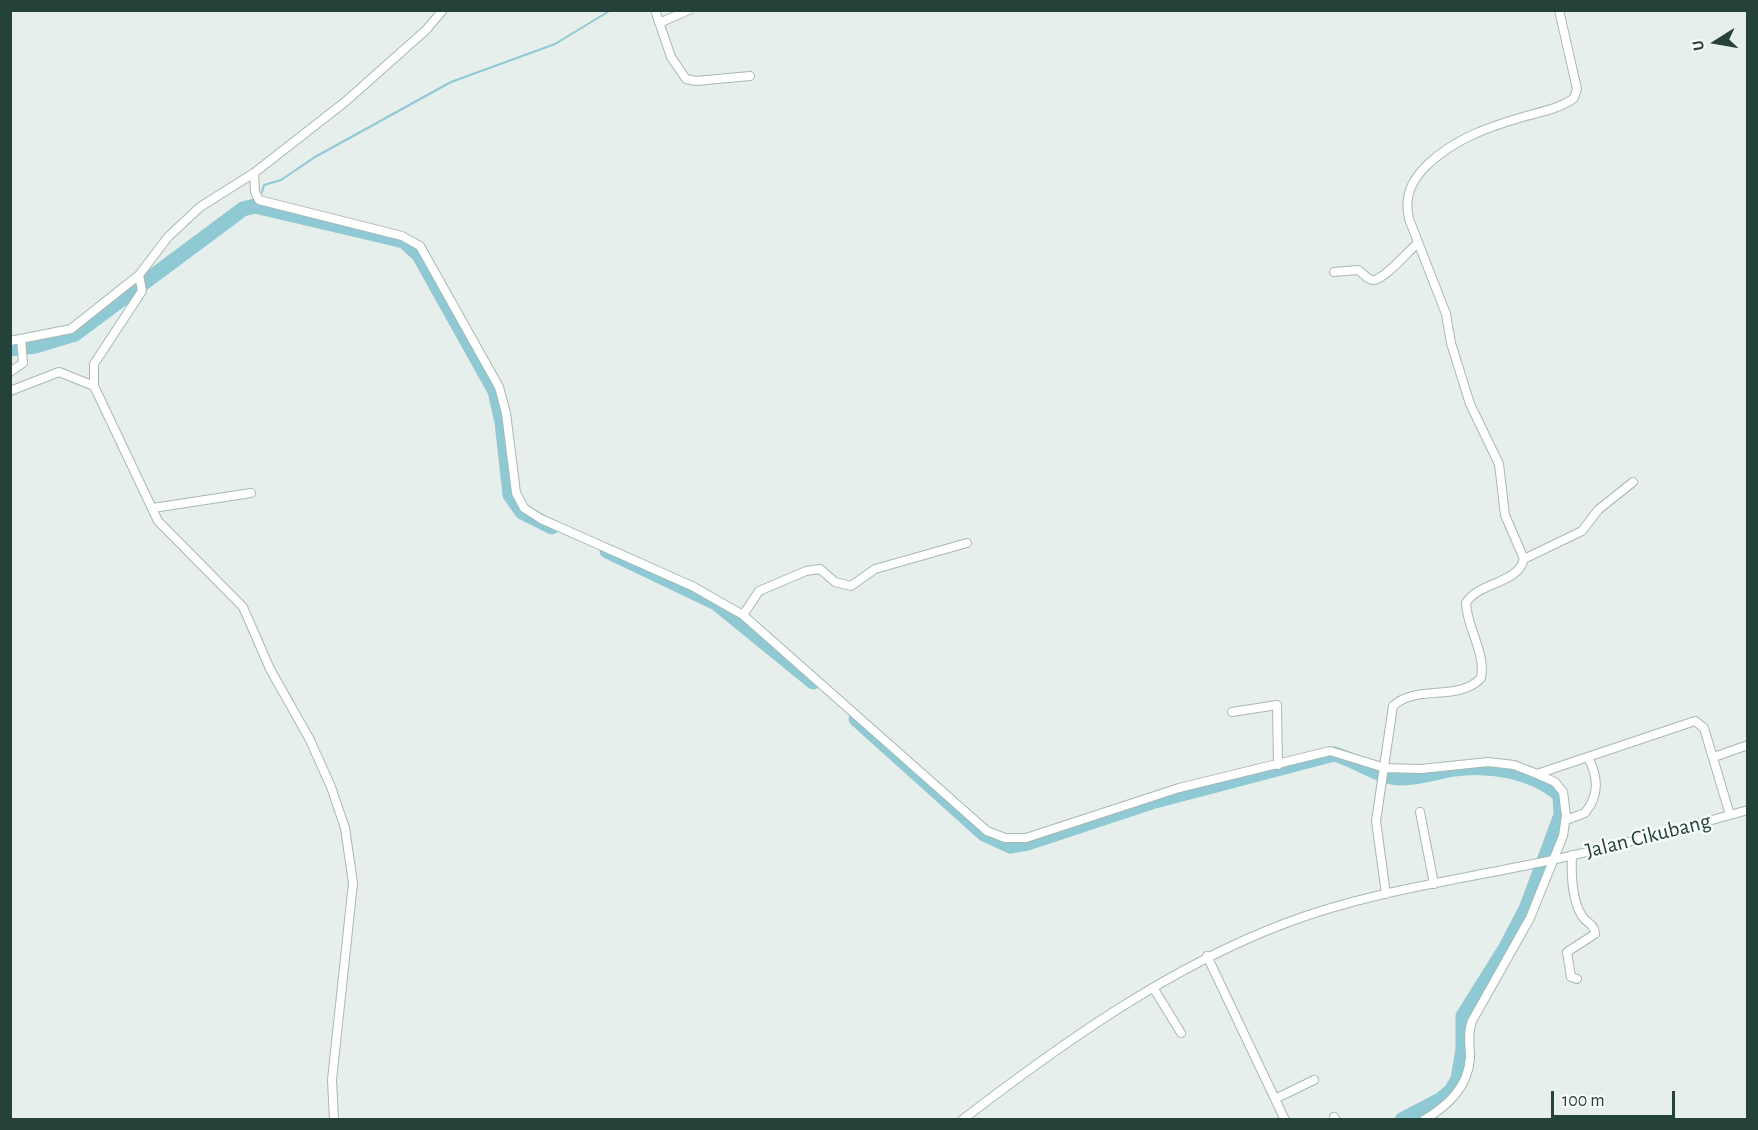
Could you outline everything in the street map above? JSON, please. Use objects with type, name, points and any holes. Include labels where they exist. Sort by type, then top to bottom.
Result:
[{"type":"street","points":[[334,1119],[332,1080],[352,883],[345,828],[331,787],[310,740],[270,669],[243,607],[165,529],[94,386],[93,364],[118,330],[141,281],[168,237],[200,207],[254,172],[345,102],[434,22],[443,10]]},
{"type":"street","points":[[655,10],[672,57],[686,79],[696,81],[750,76]]},
{"type":"street","points":[[659,23],[689,10]]},
{"type":"street","points":[[1524,559],[1505,515],[1499,464],[1470,404],[1446,314],[1418,243],[1406,204],[1407,193],[1419,173],[1439,154],[1466,136],[1540,112],[1574,98],[1577,89],[1559,10]]},
{"type":"street","points":[[254,172],[255,192],[259,200],[402,236],[420,246],[499,387],[506,413],[516,493],[524,508],[532,515],[700,590],[743,615],[987,831],[1005,838],[1026,838],[1179,788],[1336,752],[1384,774],[1488,762],[1514,765],[1559,786],[1566,804],[1566,820],[1530,918],[1472,1021],[1469,1031],[1469,1068],[1460,1089],[1445,1107],[1424,1119]]},
{"type":"street","points":[[1334,272],[1358,270],[1375,280],[1384,275],[1418,243]]},
{"type":"street","points":[[10,341],[22,345],[71,329],[141,281]]},
{"type":"street","points":[[10,372],[22,365],[22,345]]},
{"type":"street","points":[[10,391],[58,372],[94,386]]},
{"type":"street","points":[[1386,894],[1376,835],[1377,804],[1384,774],[1391,712],[1395,704],[1410,696],[1457,689],[1477,682],[1481,678],[1482,659],[1473,638],[1466,603],[1477,591],[1501,581],[1519,568],[1524,559],[1582,531],[1598,510],[1633,482]]},
{"type":"street","points":[[153,507],[251,493]]},
{"type":"street","points":[[743,615],[759,591],[806,571],[820,569],[835,582],[851,586],[875,569],[967,543]]},
{"type":"street","points":[[1232,712],[1277,705],[1278,765]]},
{"type":"street","points":[[1537,774],[1695,721],[1704,728],[1730,815]]},
{"type":"street","points":[[1714,757],[1748,745]]},
{"type":"street","points":[[1566,820],[1585,813],[1596,794],[1597,776],[1588,757]]},
{"type":"street","name":"Jalan Cikubang","points":[[962,1119],[1043,1058],[1207,956],[1310,914],[1386,894],[1551,860],[1748,810]]},
{"type":"street","points":[[1420,813],[1434,884]]},
{"type":"street","points":[[1572,855],[1581,915],[1593,926],[1595,934],[1567,952],[1571,977],[1576,980]]},
{"type":"street","points":[[1207,956],[1285,1119]]},
{"type":"street","points":[[1154,989],[1181,1033]]},
{"type":"street","points":[[1275,1099],[1314,1080]]},
{"type":"waterway","points":[[262,192],[264,185],[281,180],[315,157],[451,82],[555,44],[611,10]]},
{"type":"waterway","points":[[10,349],[35,346],[75,334],[243,209],[255,206],[404,241],[419,255],[495,391],[502,422],[510,495],[522,512],[552,527]]},
{"type":"waterway","points":[[607,551],[716,603],[813,682]]},
{"type":"waterway","points":[[856,719],[984,834],[1010,846],[1028,843],[1155,801],[1334,754],[1385,776],[1395,778],[1416,777],[1468,768],[1510,771],[1537,780],[1560,795],[1561,815],[1526,909],[1505,949],[1463,1016],[1463,1049],[1458,1079],[1451,1091],[1440,1100],[1402,1120]]}]
